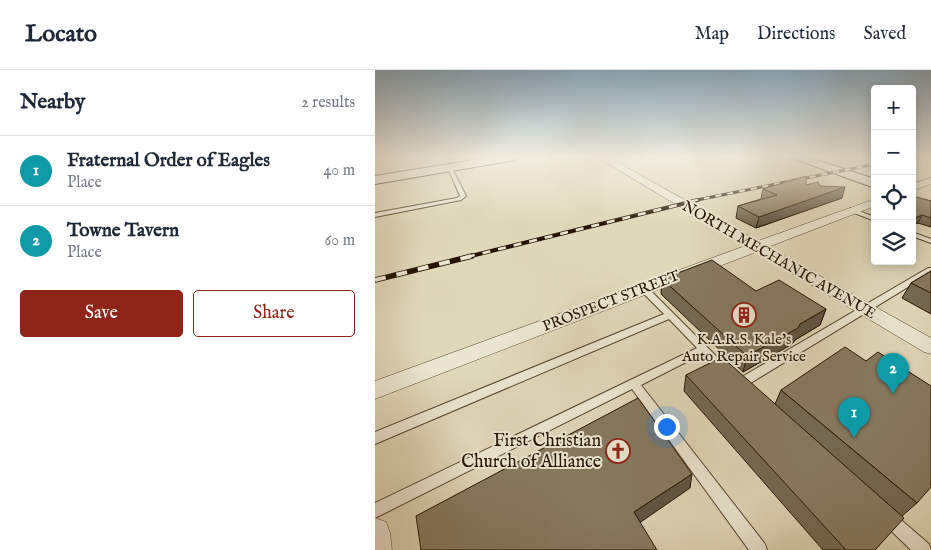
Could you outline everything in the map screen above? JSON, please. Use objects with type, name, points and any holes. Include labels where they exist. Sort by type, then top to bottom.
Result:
[{"type":"street","name":"NORTH MECHANIC AVENUE","points":[[640,179],[931,347]]},
{"type":"street","points":[[916,194],[931,181]]},
{"type":"street","name":"PROSPECT STREET","points":[[375,390],[871,203]]},
{"type":"street","points":[[375,533],[375,550]]},
{"type":"lane","points":[[375,215],[459,199],[463,196],[455,179]]},
{"type":"lane","points":[[851,210],[871,218]]},
{"type":"lane","points":[[916,235],[931,241]]},
{"type":"lane","points":[[740,384],[931,270]]},
{"type":"lane","points":[[643,288],[754,396]]},
{"type":"lane","points":[[375,438],[670,314]]},
{"type":"lane","points":[[375,511],[703,348]]},
{"type":"lane","points":[[633,383],[759,550]]},
{"type":"lane","points":[[881,511],[923,550]]},
{"type":"building","points":[[795,179],[806,179],[806,185],[818,182],[820,186],[845,187],[759,217],[738,206],[777,195],[763,189]]},
{"type":"building","points":[[916,197],[931,201],[931,218],[922,215],[916,217]]},
{"type":"building","name":"K.A.R.S. Kale's Auto Repair Service","points":[[712,260],[756,291],[779,280],[826,309],[800,324],[798,328],[747,356],[662,279]]},
{"type":"building","points":[[931,271],[931,293],[911,283]]},
{"type":"building","points":[[845,347],[866,361],[878,352],[931,386],[931,487],[917,503],[781,390]]},
{"type":"building","points":[[722,357],[904,518],[875,550],[846,550],[686,375]]},
{"type":"building","name":"First Christian Church of Alliance","points":[[638,398],[692,474],[634,512],[657,550],[421,550],[416,516]]},
{"type":"railway","points":[[692,201],[799,179]]},
{"type":"railway","points":[[467,257],[698,200]]},
{"type":"railway","points":[[375,280],[472,256]]},
{"type":"place","name":"K.A.R.S. Kale's Auto Repair Service","points":[[744,315]]},
{"type":"place","name":"Towne Tavern","points":[[893,394]]},
{"type":"place","name":"Fraternal Order of Eagles","points":[[854,438]]},
{"type":"place","name":"First Christian Church of Alliance","points":[[618,451]]}]
